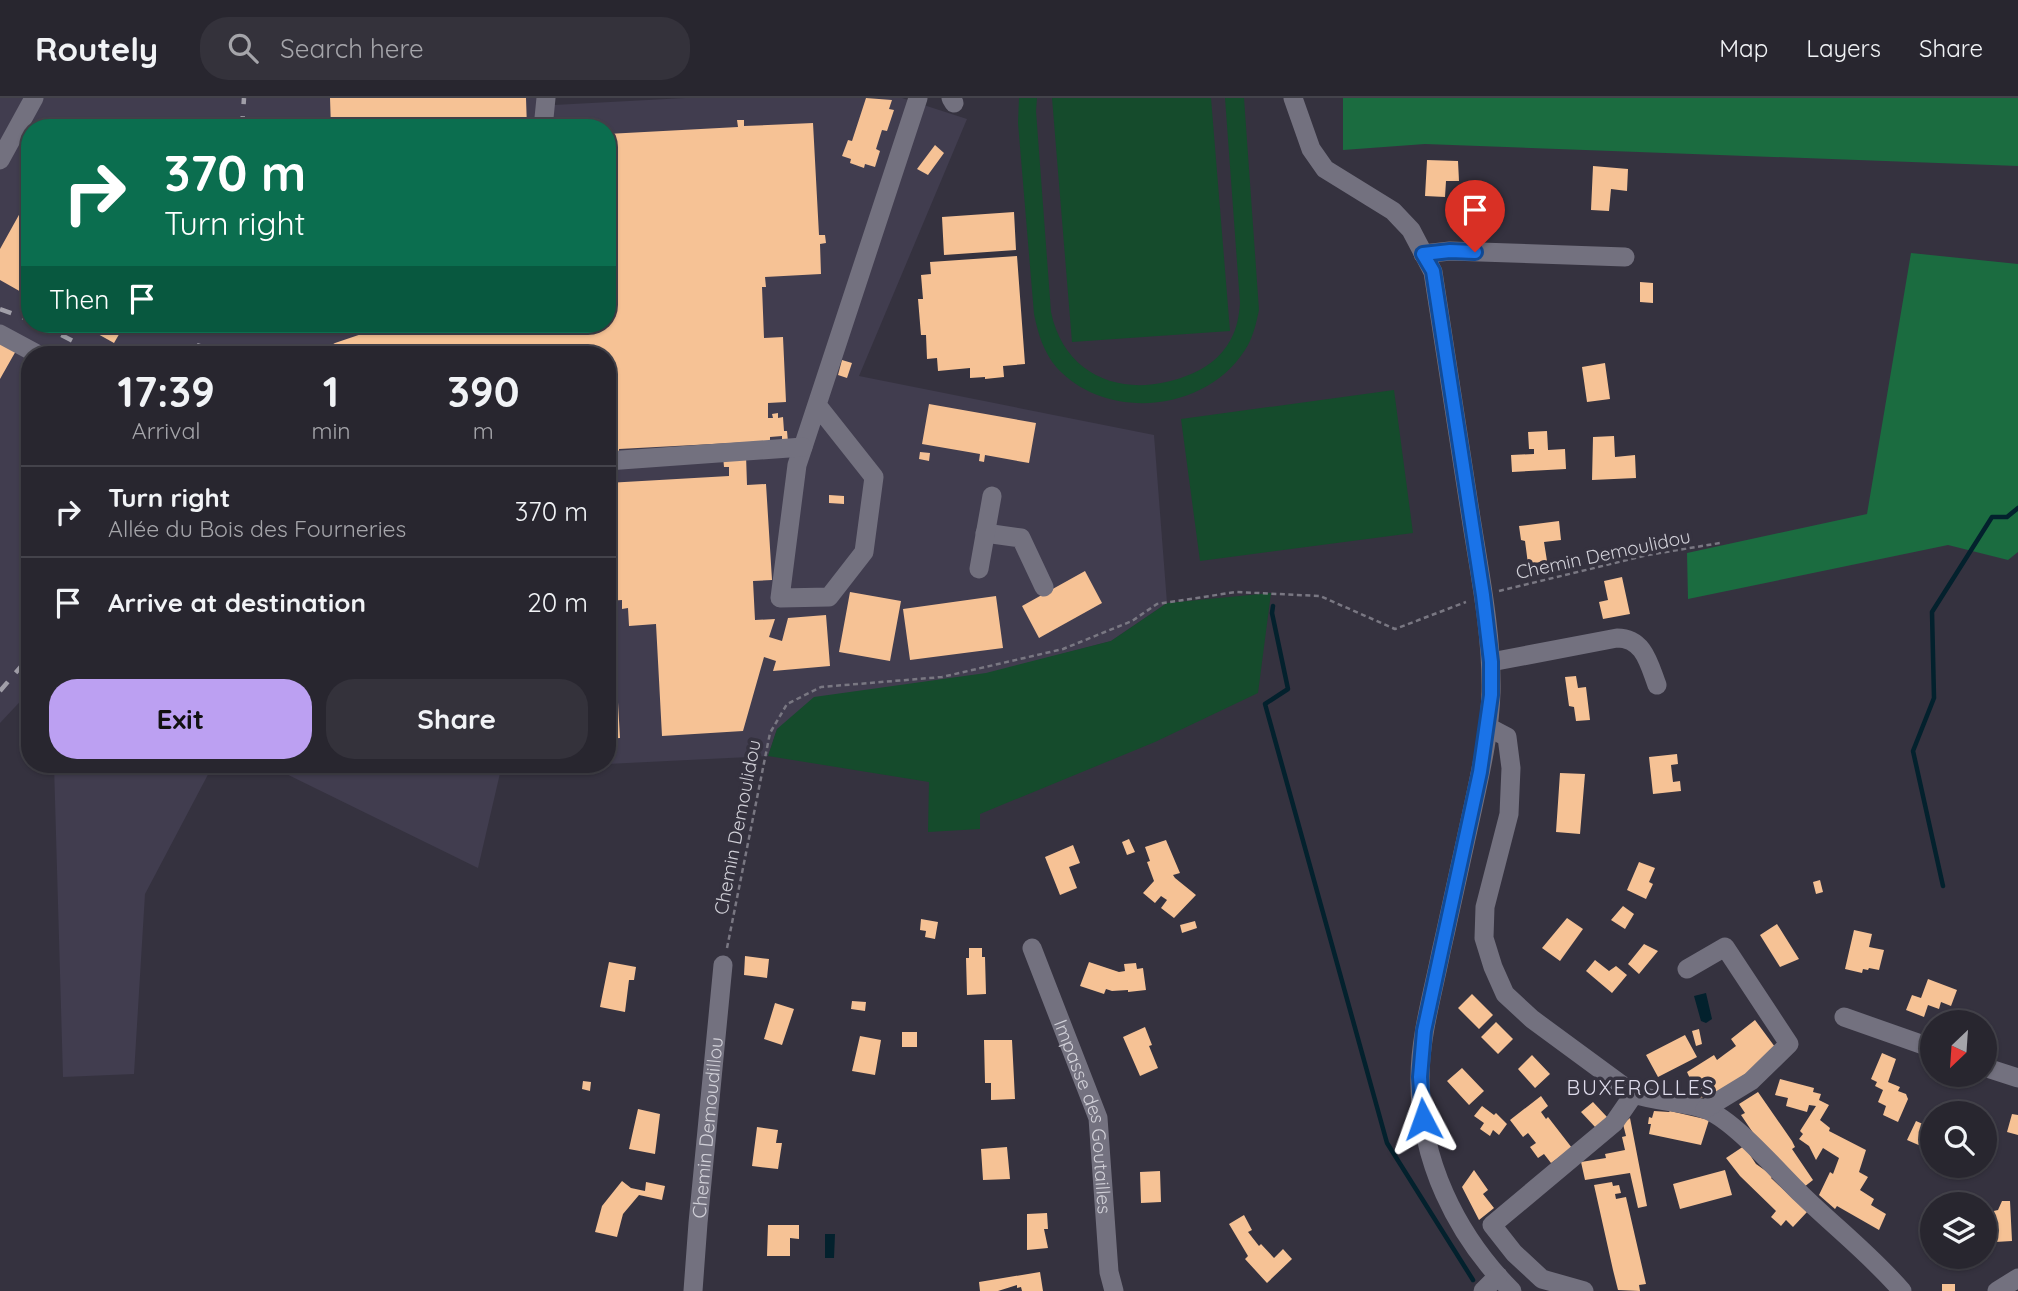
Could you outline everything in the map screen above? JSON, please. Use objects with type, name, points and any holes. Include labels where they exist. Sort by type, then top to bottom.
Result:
[{"type":"street","points":[[22,119],[34,98]]},
{"type":"street","points":[[544,119],[546,98]]},
{"type":"street","points":[[817,405],[873,477],[864,552],[829,597],[780,598],[797,465],[918,98]]},
{"type":"street","points":[[1293,98],[1311,149],[1325,169],[1393,211],[1411,230],[1433,271],[1483,595],[1491,662],[1491,695],[1480,772],[1424,1031],[1420,1077],[1423,1119],[1433,1168],[1447,1201],[1471,1241],[1512,1291]]},
{"type":"street","points":[[0,160],[21,122]]},
{"type":"street","points":[[1423,254],[1450,251],[1625,257]]},
{"type":"street","points":[[0,334],[22,346]]},
{"type":"street","points":[[616,460],[803,447]]},
{"type":"street","points":[[979,569],[992,496]]},
{"type":"street","points":[[985,533],[1021,538],[1044,587]]},
{"type":"street","points":[[1491,662],[1627,638],[1640,645],[1657,685]]},
{"type":"street","points":[[1488,727],[1507,737],[1511,768],[1508,814],[1485,907],[1485,938],[1493,967],[1505,994],[1532,1019],[1634,1094],[1653,1101],[1705,1109],[1725,1119],[1804,1197],[1885,1271],[1902,1291]]},
{"type":"street","points":[[1687,969],[1725,947],[1789,1044],[1751,1081],[1705,1109]]},
{"type":"street","name":"Impasse des Goutailles","points":[[1032,948],[1098,1118],[1109,1272],[1114,1291]]},
{"type":"street","name":"Chemin Demoudillou","points":[[693,1291],[723,965]]},
{"type":"street","points":[[1844,1017],[1920,1044]]},
{"type":"street","points":[[1997,1071],[2018,1078]]},
{"type":"street","points":[[1584,1291],[1542,1279],[1514,1253],[1492,1225],[1614,1123],[1634,1094]]},
{"type":"street","points":[[1483,1291],[1498,1276]]},
{"type":"path","name":"Chemin Demoulidou","points":[[723,965],[770,733],[788,704],[821,687],[942,677],[1063,649],[1132,621],[1157,604],[1236,592],[1320,596],[1395,629],[1483,595],[1648,555],[1720,543]]},
{"type":"shaded area","points":[[0,98],[555,98],[554,105],[685,98],[902,98],[967,119],[859,376],[1154,435],[1167,603],[1111,641],[777,729],[768,756],[616,764],[616,346],[21,346],[21,701],[0,723]]},
{"type":"shaded area","points":[[54,773],[209,773],[145,894],[134,1074],[63,1077]]},
{"type":"shaded area","points":[[284,773],[500,773],[478,868]]},
{"type":"green space","points":[[1019,98],[1037,98],[1051,312],[1058,335],[1070,354],[1084,368],[1121,384],[1142,385],[1164,383],[1200,370],[1222,352],[1235,331],[1240,303],[1225,98],[1244,98],[1259,310],[1245,350],[1228,371],[1206,387],[1182,397],[1155,402],[1128,402],[1102,397],[1078,385],[1057,368],[1048,356],[1034,314],[1018,123]]},
{"type":"green space","points":[[1052,98],[1211,98],[1230,331],[1072,342]]},
{"type":"green space","points":[[1343,98],[2018,98],[2018,166],[1425,144],[1343,150]]},
{"type":"green space","points":[[1911,253],[2018,264],[2018,552],[2008,560],[1948,545],[1688,599],[1687,553],[1867,514]]},
{"type":"green space","points":[[1394,390],[1413,533],[1200,561],[1181,419]]},
{"type":"green space","points":[[1271,593],[1258,693],[1155,742],[980,814],[980,829],[928,832],[929,782],[768,756],[777,729],[814,697],[986,673],[1111,641],[1167,603]]},
{"type":"water","points":[[1706,993],[1712,1019],[1706,1023],[1701,1021],[1694,996]]},
{"type":"water","points":[[825,1234],[835,1234],[834,1258],[825,1258]]},
{"type":"building","points":[[330,98],[526,98],[527,119],[331,119]]},
{"type":"building","points":[[866,98],[892,100],[889,109],[894,110],[887,131],[882,130],[876,149],[880,151],[875,167],[865,164],[864,168],[850,163],[851,159],[842,156],[848,140],[852,141]]},
{"type":"building","points":[[737,120],[744,120],[744,126],[813,123],[819,235],[825,235],[826,243],[820,244],[821,274],[765,277],[766,287],[762,287],[764,338],[783,337],[786,402],[768,403],[768,418],[773,418],[772,414],[778,413],[778,418],[783,417],[788,442],[782,443],[782,436],[770,437],[770,441],[619,449],[619,455],[616,455],[616,346],[330,346],[364,333],[616,333],[616,134],[738,127]]},
{"type":"building","points":[[935,145],[944,153],[928,175],[917,169]]},
{"type":"building","points":[[1427,160],[1458,161],[1459,181],[1446,181],[1445,197],[1425,196]]},
{"type":"building","points":[[1593,166],[1628,169],[1627,191],[1611,189],[1609,211],[1591,210]]},
{"type":"building","points":[[21,211],[21,292],[0,280],[0,249]]},
{"type":"building","points":[[1014,212],[1016,250],[944,255],[942,217]]},
{"type":"building","points":[[1017,256],[1025,364],[1003,366],[1004,377],[985,379],[970,378],[970,368],[938,371],[937,358],[927,359],[926,335],[921,335],[918,299],[923,299],[921,275],[931,274],[930,262]]},
{"type":"building","points":[[1640,282],[1653,283],[1653,303],[1640,302]]},
{"type":"building","points":[[96,333],[120,333],[114,343]]},
{"type":"building","points":[[0,340],[17,349],[0,379]]},
{"type":"building","points":[[842,360],[852,363],[847,378],[838,375]]},
{"type":"building","points":[[1605,363],[1610,399],[1587,402],[1582,367]]},
{"type":"building","points":[[929,404],[1036,423],[1029,463],[985,455],[984,462],[979,461],[980,454],[922,444]]},
{"type":"building","points":[[1547,431],[1548,450],[1565,449],[1566,469],[1512,472],[1511,455],[1534,454],[1534,449],[1529,449],[1528,432]]},
{"type":"building","points":[[1614,436],[1615,457],[1635,455],[1636,478],[1592,480],[1593,437]]},
{"type":"building","points":[[920,452],[930,453],[929,461],[919,459]]},
{"type":"building","points":[[746,455],[747,485],[766,484],[772,580],[753,581],[755,620],[775,619],[769,637],[782,641],[788,618],[826,615],[830,666],[773,671],[776,661],[764,657],[743,731],[662,736],[656,624],[629,626],[628,608],[622,609],[622,600],[616,600],[616,482],[729,476],[729,467],[724,467],[723,456]]},
{"type":"building","points":[[829,495],[844,496],[844,504],[829,503]]},
{"type":"building","points":[[1559,521],[1561,540],[1544,542],[1547,561],[1528,564],[1525,541],[1521,540],[1519,526]]},
{"type":"building","points":[[1085,571],[1102,603],[1039,638],[1022,606]]},
{"type":"building","points":[[1622,577],[1630,614],[1603,619],[1599,602],[1608,600],[1604,581]]},
{"type":"building","points":[[850,592],[901,601],[890,661],[839,652]]},
{"type":"building","points":[[996,596],[1003,648],[910,660],[903,609]]},
{"type":"building","points":[[616,667],[620,738],[616,738]]},
{"type":"building","points":[[1576,676],[1578,688],[1586,687],[1590,720],[1576,721],[1574,707],[1569,706],[1565,677]]},
{"type":"building","points":[[1677,754],[1678,764],[1671,765],[1673,782],[1680,781],[1681,791],[1653,794],[1649,757]]},
{"type":"building","points":[[1560,773],[1585,774],[1580,834],[1556,832]]},
{"type":"building","points":[[1129,839],[1135,852],[1127,855],[1122,842]]},
{"type":"building","points":[[1166,840],[1180,873],[1173,875],[1196,895],[1174,918],[1161,908],[1167,900],[1161,896],[1155,903],[1143,893],[1154,881],[1145,847]]},
{"type":"building","points":[[1073,845],[1080,863],[1069,867],[1077,888],[1060,895],[1045,857]]},
{"type":"building","points":[[1639,862],[1655,868],[1649,882],[1653,884],[1646,899],[1627,890]]},
{"type":"building","points":[[1820,880],[1823,892],[1816,894],[1813,882]]},
{"type":"building","points":[[1623,906],[1634,914],[1625,929],[1611,920]]},
{"type":"building","points":[[1567,918],[1583,929],[1560,961],[1542,948]]},
{"type":"building","points":[[921,919],[938,922],[935,939],[925,937],[926,931],[920,930]]},
{"type":"building","points":[[1195,921],[1197,928],[1182,933],[1180,925]]},
{"type":"building","points":[[1777,924],[1799,959],[1780,967],[1760,935]]},
{"type":"building","points":[[1854,930],[1872,934],[1869,947],[1884,950],[1879,970],[1863,969],[1862,973],[1845,969]]},
{"type":"building","points":[[1644,944],[1658,951],[1639,974],[1628,964]]},
{"type":"building","points":[[969,948],[982,948],[982,957],[985,957],[986,994],[967,995],[966,958],[969,958]]},
{"type":"building","points":[[745,956],[769,959],[767,978],[744,975]]},
{"type":"building","points":[[1595,960],[1609,971],[1616,966],[1627,975],[1612,993],[1586,971]]},
{"type":"building","points":[[609,962],[636,967],[634,980],[629,980],[625,1012],[600,1007]]},
{"type":"building","points":[[1089,962],[1119,972],[1125,971],[1124,964],[1136,963],[1137,969],[1143,968],[1146,990],[1128,992],[1106,989],[1104,994],[1080,986]]},
{"type":"building","points":[[1928,979],[1957,990],[1951,1006],[1941,1002],[1939,1009],[1928,1005],[1926,1010],[1920,1010],[1920,1015],[1906,1010],[1912,995],[1921,998]]},
{"type":"building","points":[[1472,994],[1493,1015],[1479,1029],[1458,1008]]},
{"type":"building","points":[[852,1001],[866,1002],[865,1011],[851,1009]]},
{"type":"building","points":[[775,1003],[794,1009],[782,1045],[764,1039]]},
{"type":"building","points":[[1755,1020],[1775,1047],[1763,1062],[1716,1094],[1711,1086],[1714,1095],[1699,1098],[1687,1072],[1714,1055],[1717,1060],[1736,1046],[1731,1039]]},
{"type":"building","points":[[1496,1022],[1513,1039],[1498,1054],[1481,1037]]},
{"type":"building","points":[[1145,1027],[1158,1068],[1140,1076],[1123,1037]]},
{"type":"building","points":[[1699,1029],[1702,1044],[1696,1046],[1692,1031]]},
{"type":"building","points":[[902,1032],[917,1032],[917,1047],[902,1047]]},
{"type":"building","points":[[1685,1035],[1697,1057],[1658,1077],[1646,1055]]},
{"type":"building","points":[[860,1036],[881,1040],[875,1075],[852,1071]]},
{"type":"building","points":[[984,1040],[1012,1040],[1015,1099],[991,1100],[991,1083],[985,1083]]},
{"type":"building","points":[[1882,1053],[1896,1059],[1888,1082],[1900,1087],[1898,1091],[1906,1094],[1908,1099],[1898,1122],[1883,1115],[1886,1106],[1878,1102],[1883,1090],[1875,1086],[1877,1082],[1871,1079]]},
{"type":"building","points":[[1532,1055],[1550,1074],[1535,1088],[1518,1069]]},
{"type":"building","points":[[1462,1068],[1484,1091],[1469,1105],[1447,1081]]},
{"type":"building","points":[[1780,1079],[1814,1088],[1813,1092],[1821,1094],[1819,1100],[1829,1105],[1820,1120],[1830,1128],[1829,1131],[1866,1150],[1859,1172],[1868,1177],[1860,1190],[1874,1199],[1871,1205],[1886,1214],[1879,1230],[1837,1206],[1835,1209],[1819,1195],[1830,1172],[1833,1174],[1839,1158],[1823,1148],[1816,1160],[1809,1146],[1799,1139],[1803,1134],[1800,1131],[1816,1106],[1809,1105],[1807,1112],[1786,1106],[1788,1098],[1775,1095]]},
{"type":"building","points":[[583,1081],[591,1082],[590,1091],[582,1089]]},
{"type":"building","points":[[1758,1092],[1792,1141],[1795,1147],[1792,1149],[1813,1180],[1804,1187],[1762,1146],[1741,1115],[1745,1113],[1739,1104]]},
{"type":"building","points":[[1541,1096],[1548,1106],[1541,1112],[1572,1148],[1551,1163],[1544,1154],[1538,1158],[1530,1147],[1536,1143],[1528,1133],[1523,1137],[1510,1120]]},
{"type":"building","points":[[1593,1102],[1607,1117],[1596,1128],[1581,1112]]},
{"type":"building","points":[[1482,1106],[1494,1115],[1496,1113],[1507,1124],[1499,1135],[1493,1130],[1490,1136],[1480,1129],[1484,1123],[1474,1116]]},
{"type":"building","points":[[638,1109],[660,1114],[655,1154],[629,1149]]},
{"type":"building","points":[[1654,1111],[1670,1111],[1709,1120],[1701,1145],[1649,1134],[1649,1117],[1652,1118]]},
{"type":"building","points":[[2012,1114],[2018,1115],[2018,1135],[2007,1132]]},
{"type":"building","points":[[1630,1118],[1647,1206],[1638,1208],[1630,1173],[1585,1180],[1581,1162],[1606,1158],[1605,1154],[1625,1150],[1623,1124]]},
{"type":"building","points":[[1916,1121],[1920,1123],[1920,1146],[1907,1140]]},
{"type":"building","points":[[757,1127],[778,1130],[776,1143],[782,1143],[778,1169],[752,1166]]},
{"type":"building","points":[[1744,1146],[1756,1164],[1773,1176],[1771,1178],[1807,1212],[1793,1227],[1786,1220],[1781,1226],[1771,1217],[1776,1211],[1740,1176],[1726,1158]]},
{"type":"building","points":[[1007,1147],[1010,1179],[983,1180],[981,1149]]},
{"type":"building","points":[[1474,1170],[1488,1190],[1483,1194],[1494,1208],[1479,1220],[1462,1187]]},
{"type":"building","points":[[1725,1170],[1732,1195],[1680,1209],[1673,1184]]},
{"type":"building","points":[[1160,1171],[1161,1202],[1141,1203],[1140,1172]]},
{"type":"building","points":[[622,1181],[631,1188],[645,1191],[646,1182],[665,1186],[662,1200],[639,1195],[623,1214],[617,1237],[595,1232],[602,1206]]},
{"type":"building","points":[[1612,1182],[1613,1186],[1619,1185],[1621,1193],[1615,1194],[1616,1199],[1626,1197],[1646,1284],[1639,1285],[1640,1291],[1618,1290],[1594,1185]]},
{"type":"building","points":[[2002,1201],[2010,1201],[2012,1241],[1997,1242],[1998,1210]]},
{"type":"building","points":[[1047,1213],[1048,1229],[1044,1229],[1048,1248],[1027,1250],[1027,1214]]},
{"type":"building","points":[[1244,1215],[1252,1230],[1248,1232],[1259,1246],[1261,1244],[1274,1258],[1283,1249],[1292,1259],[1267,1283],[1245,1259],[1248,1256],[1229,1224]]},
{"type":"building","points":[[768,1225],[799,1225],[799,1239],[790,1238],[790,1256],[767,1256]]},
{"type":"building","points":[[1040,1272],[1043,1291],[1022,1291],[1017,1285],[998,1291],[980,1291],[979,1282]]},
{"type":"building","points":[[1942,1284],[1955,1284],[1955,1291],[1942,1291]]},
{"type":"waterway","points":[[1943,886],[1913,751],[1934,698],[1932,612],[1992,517],[2007,517],[2018,508]]},
{"type":"waterway","points":[[1273,606],[1272,613],[1288,689],[1265,704],[1387,1143],[1473,1280]]},
{"type":"railway","points":[[243,119],[244,98]]},
{"type":"railway","points":[[0,309],[21,317]]},
{"type":"railway","points":[[57,333],[83,346]]},
{"type":"railway","points":[[199,346],[203,333]]},
{"type":"railway","points":[[0,691],[21,666]]},
{"type":"district","name":"BUXEROLLES","points":[[1641,1087]]},
{"type":"route","points":[[1423,1119],[1420,1077],[1424,1031],[1480,772],[1491,695],[1491,662],[1483,595],[1433,271],[1423,254],[1475,252]]}]
